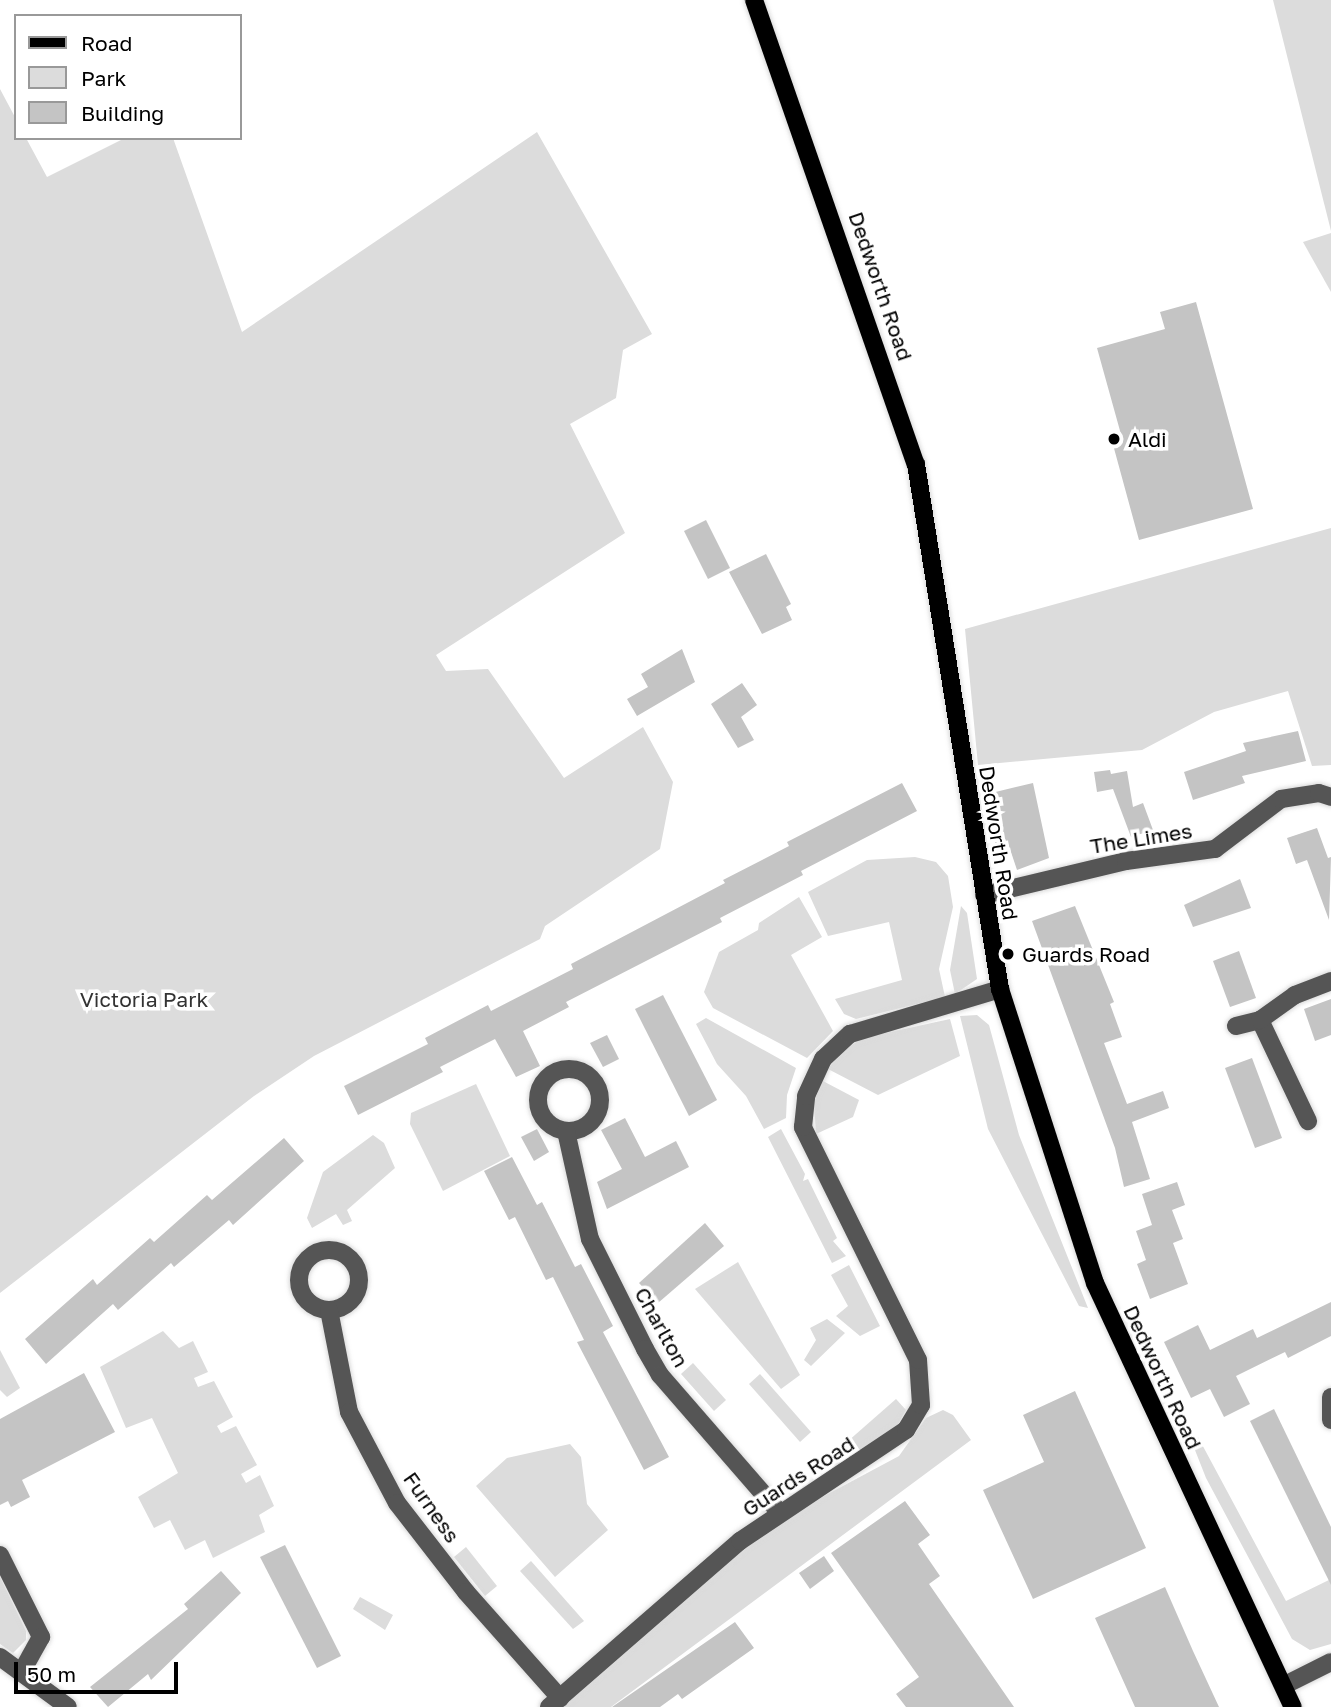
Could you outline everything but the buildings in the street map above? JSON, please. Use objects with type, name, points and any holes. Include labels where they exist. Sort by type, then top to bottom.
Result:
[{"type":"main road","name":"Dedworth Road","points":[[754,0],[916,464],[1000,989],[1095,1283],[1293,1707]]},
{"type":"street","name":"The Limes","points":[[984,895],[1126,861],[1215,849],[1281,799],[1319,793],[1331,797]]},
{"type":"street","points":[[1236,1026],[1260,1020],[1295,995],[1331,981]]},
{"type":"street","name":"Guards Road","points":[[555,1702],[740,1541],[779,1512],[906,1430],[921,1405],[918,1360],[803,1128],[806,1096],[823,1059],[850,1034],[1000,989]]},
{"type":"street","points":[[1260,1020],[1308,1121]]},
{"type":"street","name":"Charlton","points":[[566,1130],[590,1239],[645,1349],[660,1375],[779,1512]]},
{"type":"street","name":"Furness","points":[[329,1310],[349,1412],[397,1503],[555,1702]]},
{"type":"street","points":[[1331,1397],[1331,1420]]},
{"type":"street","points":[[0,1555],[41,1637],[21,1673]]},
{"type":"street","points":[[0,1657],[68,1707]]},
{"type":"street","points":[[1285,1685],[1331,1662]]},
{"type":"green space","points":[[1273,0],[1331,0],[1331,231]]},
{"type":"green space","name":"Victoria Park","points":[[0,89],[14,115],[14,140],[27,140],[47,177],[121,140],[174,140],[242,332],[537,132],[652,334],[623,350],[616,398],[570,424],[625,533],[436,655],[446,671],[488,669],[564,778],[643,727],[673,782],[660,849],[545,926],[540,939],[314,1056],[254,1096],[0,1293]]},
{"type":"green space","points":[[1331,233],[1331,292],[1303,242]]},
{"type":"green space","points":[[1331,528],[1331,765],[1312,766],[1288,691],[1214,712],[1142,750],[978,765],[965,629]]},
{"type":"green space","points":[[915,857],[936,862],[948,876],[953,907],[939,969],[945,997],[856,1019],[844,1014],[835,999],[902,980],[889,922],[828,936],[808,892],[867,860]]},
{"type":"green space","points":[[799,897],[822,937],[791,955],[833,1031],[807,1058],[713,1008],[704,992],[719,952],[758,930],[759,923]]},
{"type":"green space","points":[[961,906],[967,913],[977,979],[955,994],[950,970]]},
{"type":"green space","points":[[977,1015],[989,1025],[1019,1135],[1088,1308],[1079,1306],[988,1129],[960,1016]]},
{"type":"green space","points":[[706,1018],[796,1068],[787,1095],[786,1118],[764,1129],[746,1096],[717,1064],[696,1024]]},
{"type":"green space","points":[[950,1019],[960,1056],[878,1095],[828,1069],[842,1051],[863,1038]]},
{"type":"green space","points":[[821,1080],[859,1100],[853,1117],[816,1134],[814,1103]]},
{"type":"green space","points":[[476,1084],[510,1156],[443,1191],[410,1124],[411,1113]]},
{"type":"green space","points":[[781,1129],[805,1174],[803,1181],[808,1179],[837,1238],[833,1241],[846,1256],[832,1263],[768,1137]]},
{"type":"green space","points":[[373,1135],[384,1143],[395,1168],[347,1210],[352,1221],[343,1225],[336,1214],[312,1228],[307,1218],[323,1172]]},
{"type":"green space","points":[[738,1262],[800,1375],[781,1389],[695,1289]]},
{"type":"green space","points":[[849,1265],[880,1326],[860,1336],[836,1316],[848,1306],[831,1275]]},
{"type":"green space","points":[[827,1319],[845,1333],[811,1366],[804,1360],[816,1340],[810,1328]]},
{"type":"green space","points":[[163,1331],[179,1348],[193,1341],[208,1372],[194,1378],[198,1387],[214,1381],[233,1417],[217,1426],[221,1433],[236,1426],[257,1465],[241,1474],[246,1483],[260,1475],[274,1506],[259,1515],[265,1532],[213,1558],[205,1540],[185,1550],[170,1520],[154,1528],[138,1497],[178,1473],[152,1418],[126,1428],[100,1367]]},
{"type":"green space","points":[[0,1350],[20,1388],[7,1397],[0,1390]]},
{"type":"green space","points":[[693,1363],[726,1400],[714,1411],[681,1374]]},
{"type":"green space","points":[[760,1374],[811,1432],[800,1442],[749,1384]]},
{"type":"green space","points":[[896,1399],[906,1410],[892,1435],[838,1464],[831,1456]]},
{"type":"green space","points":[[943,1410],[953,1415],[971,1440],[611,1707],[560,1707],[770,1525],[899,1456],[926,1418]]},
{"type":"green space","points":[[1198,1437],[1286,1601],[1331,1579],[1331,1644],[1310,1650],[1292,1639],[1206,1478],[1191,1440]]},
{"type":"green space","points":[[570,1444],[581,1457],[587,1504],[608,1530],[555,1577],[476,1486],[507,1458]]},
{"type":"green space","points":[[466,1547],[497,1586],[485,1596],[454,1557]]},
{"type":"green space","points":[[531,1561],[584,1621],[573,1629],[520,1571]]},
{"type":"green space","points":[[0,1577],[26,1631],[26,1640],[13,1653],[0,1644]]},
{"type":"green space","points":[[360,1597],[393,1615],[385,1630],[353,1609]]},
{"type":"place","name":"Aldi","points":[[1114,439]]},
{"type":"place","name":"Guards Road","points":[[1008,954]]}]
